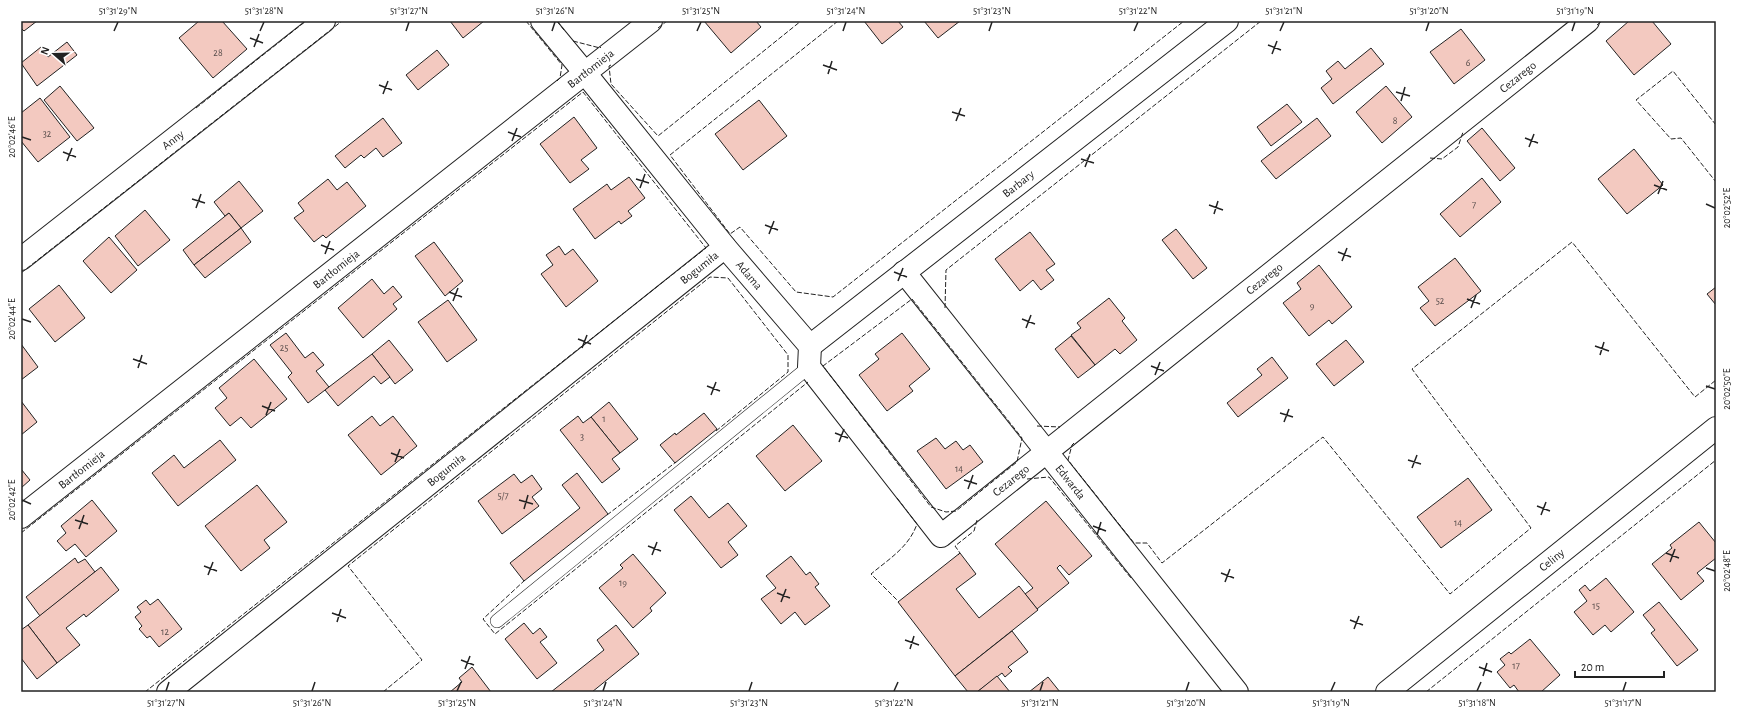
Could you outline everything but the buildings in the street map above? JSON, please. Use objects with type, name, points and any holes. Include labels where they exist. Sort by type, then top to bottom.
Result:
[{"type":"street","name":"Anny","points":[[21,259],[324,21]]},
{"type":"street","name":"Adama","points":[[542,21],[585,72],[725,247],[810,357],[941,536]]},
{"type":"street","name":"Bartłomieja","points":[[21,517],[651,21]]},
{"type":"street","name":"Barbary","points":[[810,357],[904,272],[1227,21]]},
{"type":"street","name":"Cezarego","points":[[941,536],[1588,21]]},
{"type":"street","name":"Bogumiła","points":[[168,692],[725,247]]},
{"type":"street","name":"Edwarda","points":[[904,272],[1045,452],[1237,692]]},
{"type":"street","name":"Celiny","points":[[1387,692],[1716,428]]},
{"type":"lane","points":[[496,621],[810,357]]},
{"type":"fence","points":[[196,108],[306,21]]},
{"type":"fence","points":[[21,273],[342,21]]},
{"type":"fence","points":[[526,21],[562,65],[560,78],[557,81]]},
{"type":"fence","points":[[557,21],[564,30]]},
{"type":"fence","points":[[658,28],[667,21]]},
{"type":"fence","points":[[611,65],[609,66],[611,84],[658,136],[801,21]]},
{"type":"fence","points":[[838,21],[670,155],[730,234],[740,227],[796,292],[833,297],[1184,21]]},
{"type":"fence","points":[[945,308],[946,270],[1261,21]]},
{"type":"fence","points":[[1597,25],[1602,21]]},
{"type":"fence","points":[[573,41],[601,47]]},
{"type":"fence","points":[[1716,125],[1673,71],[1636,100],[1671,139],[1681,138],[1716,182]]},
{"type":"fence","points":[[21,533],[583,92],[706,248],[145,692]]},
{"type":"fence","points":[[1430,158],[1442,159],[1458,147],[1463,132]]},
{"type":"fence","points":[[1074,443],[1072,445],[1068,460],[1134,543],[1147,543],[1162,563],[1323,437],[1450,594],[1531,528],[1412,369],[1572,242],[1695,397],[1716,380]]},
{"type":"fence","points":[[383,692],[422,660],[348,566],[710,277],[728,278],[788,355],[788,372],[716,431]]},
{"type":"fence","points":[[912,299],[1022,438],[1017,462],[956,511],[946,512],[931,507],[823,366],[912,299]]},
{"type":"fence","points":[[525,580],[483,619],[495,634],[808,382]]},
{"type":"fence","points":[[1037,426],[1060,427]]},
{"type":"fence","points":[[1426,692],[1716,460]]},
{"type":"fence","points":[[607,515],[676,462]]},
{"type":"fence","points":[[1027,479],[1049,477],[1131,578]]},
{"type":"fence","points":[[897,498],[917,524],[904,546],[871,574],[899,602]]},
{"type":"fence","points":[[958,555],[960,553],[955,546],[974,531],[977,520]]}]
